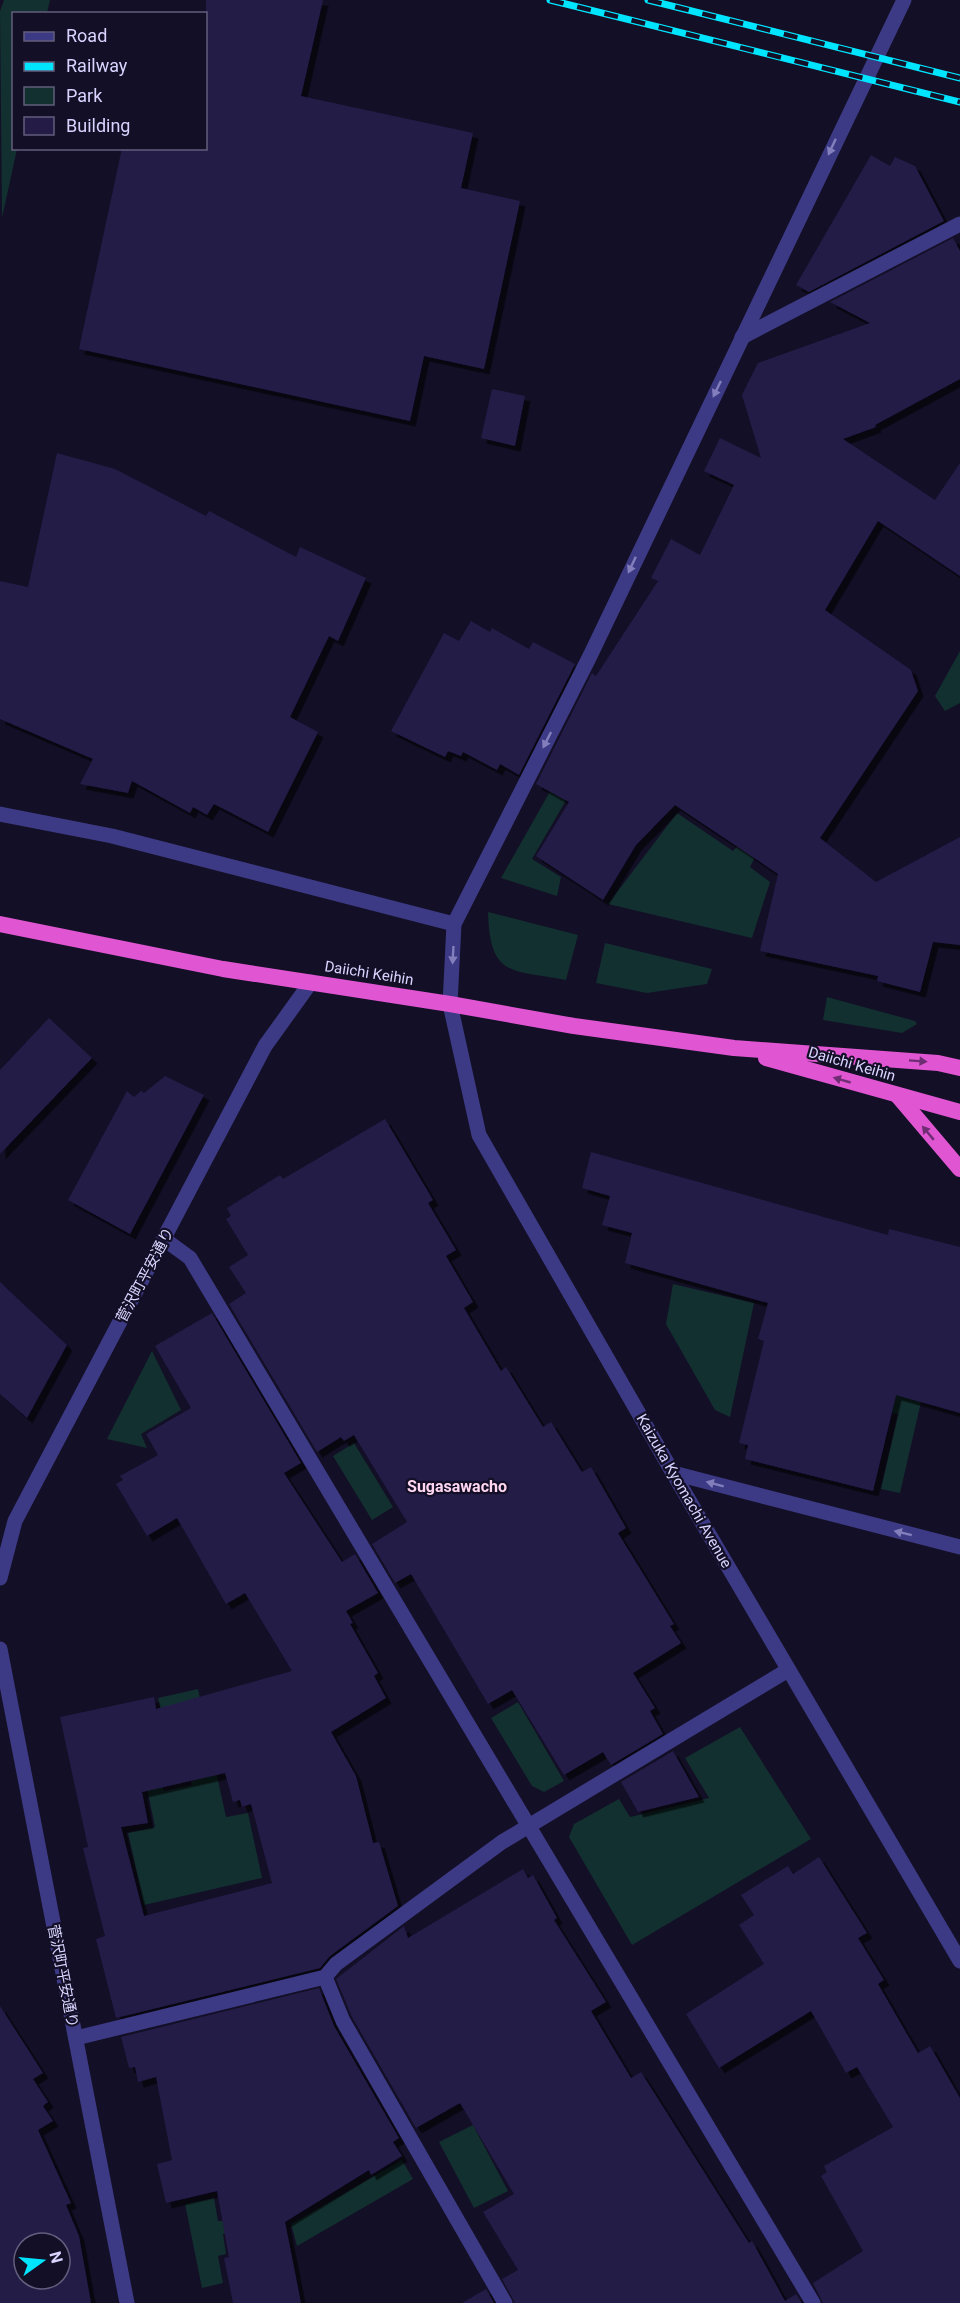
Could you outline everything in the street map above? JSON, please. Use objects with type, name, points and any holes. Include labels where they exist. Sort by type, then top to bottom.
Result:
[{"type":"highway","name":"Daiichi Keihin","points":[[0,924],[223,969],[450,1004],[574,1026],[734,1048],[938,1063],[960,1068]]},
{"type":"highway","name":"Daiichi Keihin","points":[[734,1048],[960,1112]]},
{"type":"highway","points":[[898,1096],[960,1169]]},
{"type":"street","points":[[0,814],[112,836],[454,924],[590,657],[857,94],[904,0]]},
{"type":"street","points":[[742,337],[960,224]]},
{"type":"street","name":"Kaizuka Kyomachi Avenue","points":[[454,924],[450,1004],[479,1135],[673,1473],[960,1961]]},
{"type":"street","name":"菅沢町平安通り","points":[[0,1578],[15,1521],[265,1046],[311,982]]},
{"type":"street","points":[[164,1239],[190,1258],[813,2303]]},
{"type":"street","points":[[673,1473],[960,1548]]},
{"type":"street","name":"菅沢町平安通り","points":[[0,1649],[127,2303]]},
{"type":"street","points":[[76,2038],[326,1977],[336,1964],[502,1842],[788,1670]]},
{"type":"street","points":[[326,1977],[343,2021],[505,2303]]},
{"type":"green space","points":[[4,0],[50,0],[47,12],[12,12],[12,150],[17,150],[2,218],[0,11]]},
{"type":"green space","points":[[960,651],[960,703],[945,711],[935,696]]},
{"type":"green space","points":[[557,779],[572,790],[532,859],[561,877],[557,896],[501,878]]},
{"type":"green space","points":[[677,813],[733,851],[741,842],[757,853],[750,867],[770,882],[752,938],[608,904]]},
{"type":"green space","points":[[488,912],[578,935],[566,980],[530,974],[507,967],[493,949]]},
{"type":"green space","points":[[605,943],[712,969],[707,984],[647,993],[596,983]]},
{"type":"green space","points":[[827,997],[915,1021],[917,1024],[902,1033],[823,1020]]},
{"type":"green space","points":[[673,1284],[754,1303],[730,1417],[715,1410],[666,1324]]},
{"type":"green space","points":[[152,1351],[181,1410],[141,1434],[147,1448],[107,1439]]},
{"type":"green space","points":[[924,1389],[900,1493],[881,1489],[898,1414],[840,1400]]},
{"type":"green space","points":[[354,1443],[393,1507],[372,1520],[333,1456]]},
{"type":"green space","points":[[198,1689],[226,1817],[248,1813],[262,1878],[144,1905],[128,1833],[155,1827],[147,1788],[162,1784],[164,1791],[192,1785],[185,1756],[171,1759],[158,1698]]},
{"type":"green space","points":[[518,1702],[564,1781],[544,1792],[532,1786],[491,1718]]},
{"type":"green space","points":[[740,1727],[811,1839],[632,1945],[569,1837],[574,1824],[619,1799],[630,1817],[709,1798],[685,1758]]},
{"type":"green space","points":[[473,2125],[508,2191],[474,2208],[439,2142]]},
{"type":"green space","points":[[402,2160],[413,2179],[297,2246],[291,2224]]},
{"type":"green space","points":[[214,2198],[218,2221],[224,2221],[226,2233],[223,2234],[226,2254],[218,2256],[223,2283],[202,2288],[185,2204]]},
{"type":"building","points":[[206,0],[323,0],[301,96],[473,133],[461,188],[520,201],[484,369],[424,356],[410,421],[79,349],[122,150],[207,150]]},
{"type":"building","points":[[871,155],[890,166],[895,157],[915,166],[944,221],[809,292],[796,285]]},
{"type":"building","points":[[953,238],[960,251],[960,379],[875,425],[876,427],[843,439],[935,500],[960,463],[960,576],[878,521],[825,610],[911,670],[918,691],[820,838],[876,882],[960,837],[960,945],[933,942],[920,992],[877,981],[878,976],[760,951],[778,874],[675,805],[636,845],[603,900],[536,856],[569,802],[536,784],[592,673],[596,676],[658,581],[651,578],[671,539],[700,555],[734,485],[704,471],[720,438],[761,458],[742,395],[758,363],[870,323],[830,302]]},
{"type":"building","points":[[492,389],[525,396],[515,446],[481,438]]},
{"type":"building","points":[[57,453],[115,469],[206,516],[209,511],[296,557],[300,547],[366,578],[338,641],[329,636],[290,717],[318,732],[268,832],[214,804],[207,815],[193,807],[190,813],[132,781],[128,793],[80,784],[93,759],[0,719],[0,581],[28,587]]},
{"type":"building","points":[[471,621],[490,632],[492,628],[529,649],[533,642],[575,664],[519,775],[500,764],[497,770],[463,752],[461,756],[448,751],[445,757],[391,731],[444,633],[459,641]]},
{"type":"building","points":[[49,1018],[92,1058],[0,1154],[0,1070]]},
{"type":"building","points":[[165,1076],[204,1095],[130,1234],[68,1200],[127,1091],[134,1097],[141,1091],[144,1093]]},
{"type":"building","points":[[385,1119],[433,1200],[428,1203],[456,1250],[446,1256],[473,1302],[464,1308],[501,1371],[506,1367],[543,1427],[551,1422],[582,1472],[591,1467],[626,1528],[618,1533],[674,1624],[670,1626],[681,1643],[633,1673],[655,1708],[650,1711],[663,1734],[611,1765],[603,1752],[564,1775],[512,1690],[488,1704],[411,1574],[395,1583],[372,1544],[407,1522],[354,1435],[344,1441],[341,1437],[317,1452],[229,1304],[246,1293],[229,1267],[248,1255],[226,1219],[231,1216],[227,1208],[280,1175],[283,1179]]},
{"type":"building","points":[[591,1152],[888,1235],[889,1229],[960,1247],[960,1413],[896,1395],[873,1491],[745,1459],[748,1445],[739,1443],[764,1341],[758,1339],[768,1303],[625,1263],[632,1233],[602,1225],[610,1196],[582,1188]]},
{"type":"building","points":[[0,1282],[67,1345],[27,1418],[0,1394]]},
{"type":"building","points":[[212,1313],[301,1463],[284,1473],[342,1562],[355,1554],[378,1593],[346,1611],[353,1623],[350,1624],[378,1673],[374,1676],[386,1698],[331,1732],[356,1776],[373,1843],[379,1842],[398,1906],[330,1956],[320,1968],[116,2018],[96,1939],[105,1936],[83,1848],[88,1847],[60,1717],[154,1697],[156,1709],[292,1671],[245,1593],[226,1604],[177,1518],[147,1536],[116,1484],[123,1480],[120,1476],[158,1455],[146,1434],[191,1408],[155,1346]],"holes":[[[225,1773],[233,1802],[240,1800],[242,1807],[251,1804],[272,1883],[144,1916],[121,1827],[148,1823],[142,1792]]]},
{"type":"building","points":[[673,1751],[699,1797],[638,1812],[621,1782]]},
{"type":"building","points":[[819,1857],[867,1933],[858,1938],[884,1980],[878,1984],[918,2053],[930,2046],[960,2098],[960,2303],[823,2303],[813,2283],[863,2251],[821,2176],[827,2172],[824,2166],[893,2127],[857,2067],[846,2073],[811,2011],[719,2068],[686,2014],[764,1964],[739,1925],[754,1915],[741,1895],[788,1866],[793,1874]]},
{"type":"building","points":[[523,1869],[528,1878],[533,1875],[557,1918],[554,1920],[606,2002],[591,2011],[631,2078],[641,2072],[749,2243],[752,2241],[785,2301],[796,2294],[802,2303],[515,2303],[502,2279],[518,2270],[483,2212],[514,2194],[460,2103],[416,2128],[352,2017],[336,1979],[404,1926],[408,1938]]},
{"type":"building","points":[[319,1988],[334,2026],[399,2138],[393,2142],[402,2156],[371,2175],[369,2170],[285,2222],[301,2303],[233,2303],[224,2258],[229,2257],[217,2191],[166,2203],[157,2164],[172,2160],[156,2077],[138,2082],[135,2067],[129,2068],[121,2037]]},
{"type":"building","points":[[0,2006],[43,2073],[33,2079],[48,2102],[43,2106],[53,2121],[38,2130],[71,2203],[66,2205],[79,2236],[91,2303],[0,2303]]},
{"type":"building","points":[[486,2289],[494,2303],[462,2303]]},
{"type":"railway","points":[[550,0],[960,102]]},
{"type":"railway","points":[[648,0],[960,78]]},
{"type":"district","name":"Sugasawacho","points":[[457,1486]]}]
